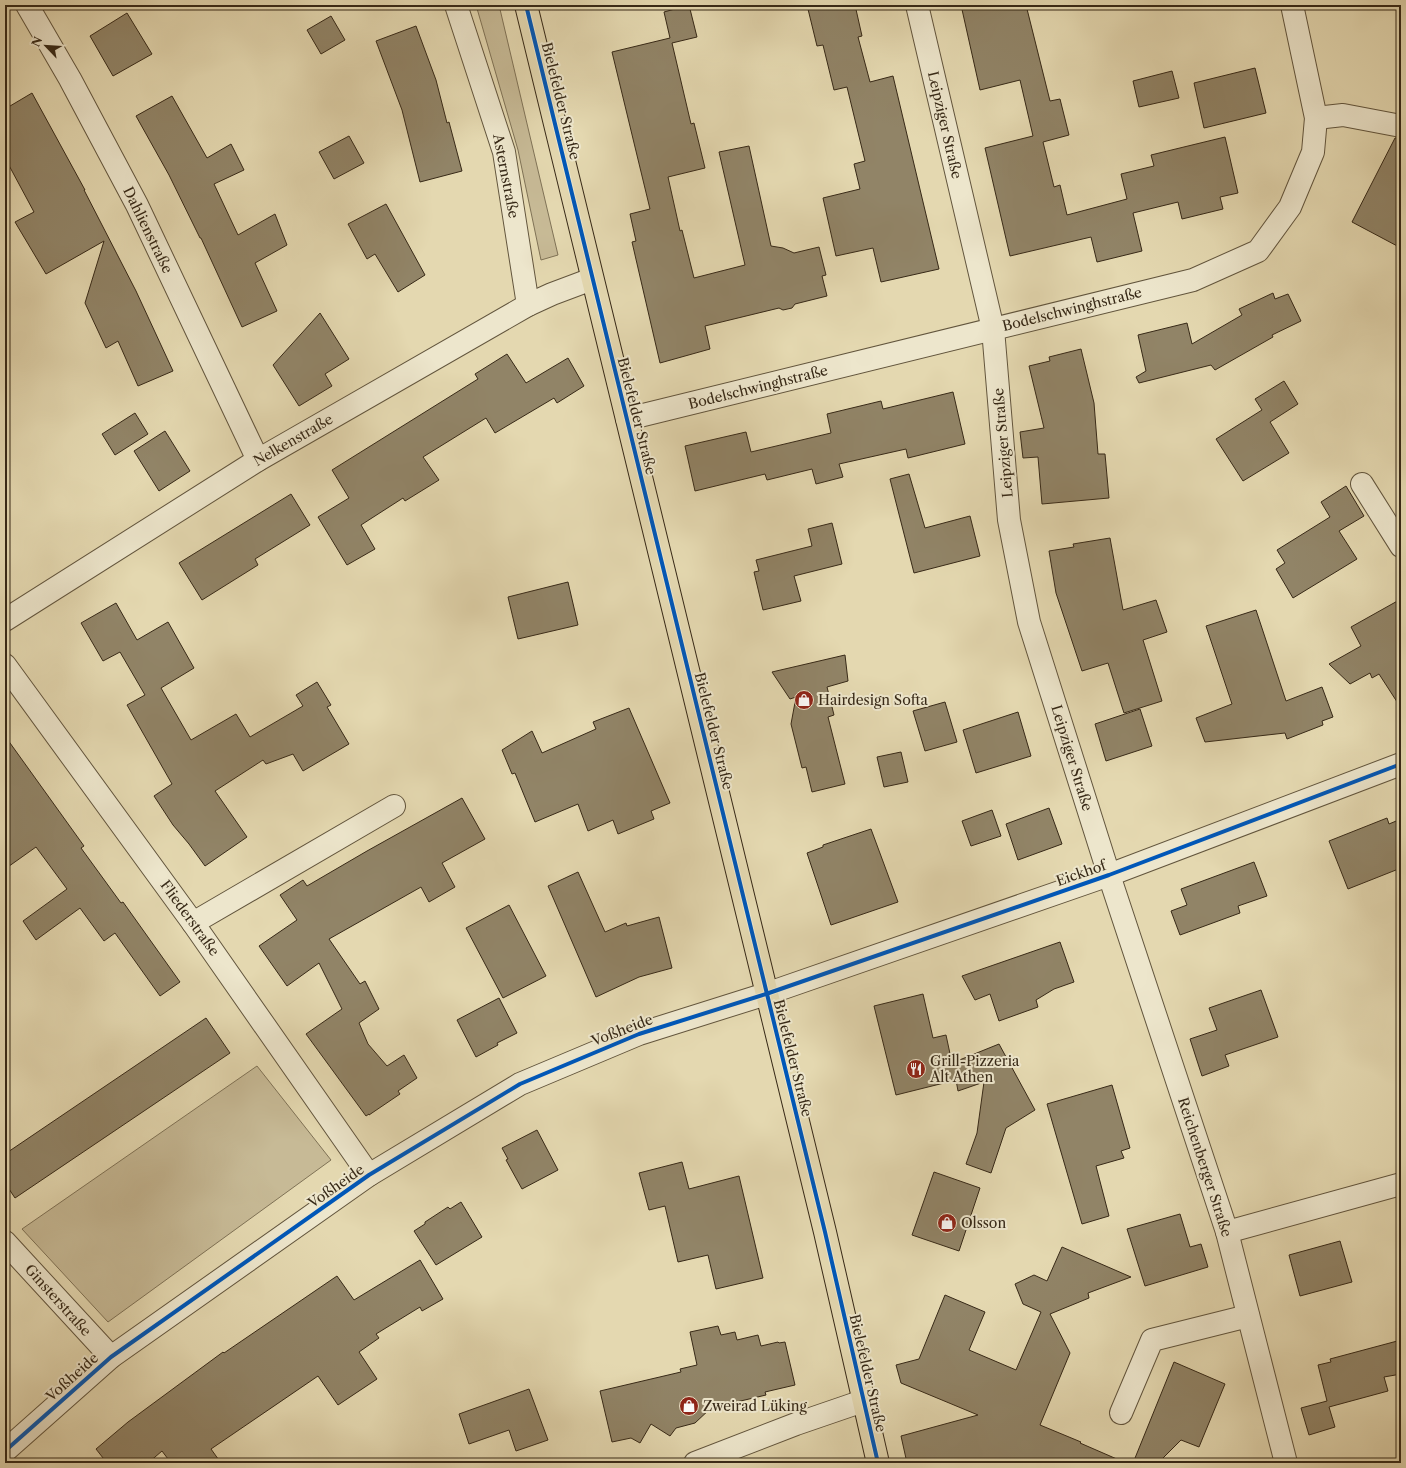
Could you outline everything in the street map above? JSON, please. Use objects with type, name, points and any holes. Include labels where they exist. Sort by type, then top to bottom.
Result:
[{"type":"main road","name":"Bielefelder Straße","points":[[526,5],[823,1225],[862,1400],[878,1463]]},
{"type":"street","name":"Dahlienstraße","points":[[26,5],[70,79],[137,205],[258,460]]},
{"type":"street","name":"Asternstraße","points":[[456,5],[504,152],[528,305]]},
{"type":"street","name":"Leipziger Straße","points":[[917,5],[993,329],[1009,520],[1030,622],[1109,875]]},
{"type":"street","name":"Bodelschwinghstraße","points":[[627,419],[1193,280],[1258,250],[1290,207],[1313,152],[1316,118],[1292,5]]},
{"type":"street","points":[[1316,118],[1343,115],[1401,126]]},
{"type":"street","name":"Nelkenstraße","points":[[5,620],[258,460],[528,305],[592,279]]},
{"type":"street","points":[[1362,484],[1401,546]]},
{"type":"street","name":"Fliederstraße","points":[[5,665],[193,922],[370,1175]]},
{"type":"street","name":"Eickhof","points":[[766,994],[1109,875],[1401,764]]},
{"type":"street","points":[[193,922],[394,806]]},
{"type":"street","name":"Reichenberger Straße","points":[[1109,875],[1226,1232],[1286,1463]]},
{"type":"street","name":"Voßheide","points":[[5,1451],[111,1357],[370,1175],[520,1084],[639,1034],[766,994]]},
{"type":"street","points":[[1226,1232],[1401,1184]]},
{"type":"street","name":"Ginsterstraße","points":[[5,1242],[111,1357]]},
{"type":"street","points":[[1121,1413],[1152,1340],[1248,1316]]},
{"type":"street","points":[[694,1463],[862,1400]]},
{"type":"shaded area","points":[[476,5],[499,5],[558,255],[541,260],[518,150]]},
{"type":"shaded area","points":[[257,1066],[331,1160],[108,1322],[22,1229]]},
{"type":"building","points":[[689,5],[697,37],[672,43],[691,124],[694,123],[705,168],[668,177],[680,231],[682,230],[694,278],[745,265],[719,152],[749,146],[771,246],[783,248],[794,253],[819,247],[826,275],[822,276],[827,296],[795,304],[792,308],[783,310],[779,308],[705,326],[710,349],[660,363],[632,242],[636,241],[630,214],[650,209],[612,52],[670,38],[664,12]]},
{"type":"building","points":[[807,5],[855,5],[862,36],[858,37],[870,82],[893,76],[939,269],[881,282],[873,248],[836,256],[823,198],[860,189],[854,164],[865,161],[847,87],[834,90],[823,45],[817,46]]},
{"type":"building","points":[[961,5],[1026,5],[1050,101],[1060,99],[1069,135],[1043,142],[1054,187],[1060,185],[1067,215],[1127,199],[1121,174],[1154,166],[1151,155],[1225,137],[1238,193],[1220,197],[1223,209],[1182,219],[1178,202],[1133,213],[1142,251],[1097,262],[1091,237],[1010,256],[985,148],[1033,136],[1020,80],[980,90]]},
{"type":"building","points":[[127,13],[152,54],[113,76],[90,36]]},
{"type":"building","points":[[331,16],[345,40],[321,54],[307,30]]},
{"type":"building","points":[[416,26],[436,80],[447,123],[449,122],[462,171],[420,182],[402,110],[376,41]]},
{"type":"building","points":[[1255,68],[1266,113],[1204,128],[1194,83]]},
{"type":"building","points":[[1172,71],[1179,98],[1139,107],[1133,81]]},
{"type":"building","points":[[32,93],[85,190],[136,291],[173,371],[138,386],[118,341],[106,348],[85,303],[104,241],[46,274],[15,222],[34,212],[5,158],[5,109]]},
{"type":"building","points":[[172,96],[207,158],[231,144],[244,170],[214,184],[238,235],[275,214],[287,245],[255,263],[277,311],[242,327],[201,238],[169,175],[136,116]]},
{"type":"building","points":[[349,136],[364,163],[334,179],[319,152]]},
{"type":"building","points":[[1395,138],[1401,138],[1401,248],[1352,222]]},
{"type":"building","points":[[386,204],[425,275],[398,292],[375,254],[367,259],[348,224]]},
{"type":"building","points":[[1273,293],[1275,299],[1288,294],[1301,321],[1272,335],[1273,337],[1215,370],[1211,365],[1139,383],[1136,377],[1146,371],[1138,335],[1187,323],[1192,344],[1242,315],[1239,309]]},
{"type":"building","points":[[320,313],[349,359],[325,374],[332,386],[299,406],[273,365]]},
{"type":"building","points":[[1081,349],[1094,403],[1098,454],[1105,454],[1109,498],[1042,504],[1038,457],[1023,458],[1020,432],[1044,428],[1029,366],[1050,361],[1049,357]]},
{"type":"building","points":[[507,354],[526,383],[568,358],[584,386],[557,403],[554,398],[495,433],[486,418],[423,457],[439,480],[405,501],[403,498],[361,525],[375,549],[347,565],[318,517],[349,498],[332,470],[478,379],[475,374]]},
{"type":"building","points":[[1284,381],[1298,404],[1270,422],[1289,453],[1243,481],[1216,439],[1262,410],[1255,399]]},
{"type":"building","points":[[953,392],[965,444],[908,458],[906,449],[839,464],[843,477],[816,484],[812,469],[767,480],[765,474],[695,491],[685,446],[746,432],[751,452],[831,433],[827,414],[881,401],[883,409]]},
{"type":"building","points":[[135,413],[148,434],[115,455],[102,434]]},
{"type":"building","points":[[165,431],[190,471],[159,491],[134,451]]},
{"type":"building","points":[[909,474],[925,528],[970,516],[980,556],[914,573],[890,479]]},
{"type":"building","points":[[1346,486],[1364,516],[1339,531],[1357,559],[1293,598],[1276,569],[1285,563],[1277,550],[1330,517],[1321,502]]},
{"type":"building","points":[[291,494],[310,525],[255,559],[258,565],[202,600],[179,563]]},
{"type":"building","points":[[832,523],[842,564],[794,576],[801,601],[763,610],[754,572],[759,571],[756,560],[812,546],[808,529]]},
{"type":"building","points":[[1110,538],[1123,610],[1156,600],[1167,632],[1143,640],[1162,701],[1124,713],[1108,663],[1082,671],[1056,593],[1049,551],[1074,547],[1073,544]]},
{"type":"building","points":[[568,582],[578,625],[518,639],[508,597]]},
{"type":"building","points":[[1401,599],[1401,708],[1379,674],[1372,678],[1370,673],[1350,684],[1329,664],[1361,646],[1351,627]]},
{"type":"building","points":[[116,603],[137,640],[168,622],[194,668],[161,688],[191,740],[236,714],[250,737],[303,706],[296,695],[317,682],[331,705],[327,707],[349,744],[303,771],[293,754],[266,764],[263,760],[215,791],[247,837],[205,866],[173,825],[154,796],[172,784],[127,705],[145,695],[120,652],[103,661],[81,623]]},
{"type":"building","points":[[1256,610],[1286,701],[1322,687],[1333,717],[1322,721],[1323,725],[1287,739],[1285,733],[1205,742],[1196,718],[1232,704],[1206,626]]},
{"type":"building","points":[[845,655],[848,681],[827,687],[834,715],[828,717],[845,784],[812,792],[806,767],[802,768],[791,724],[796,697],[790,699],[772,672]]},
{"type":"building","points":[[945,702],[957,742],[925,751],[913,711]]},
{"type":"building","points":[[629,708],[670,803],[651,811],[654,819],[618,834],[613,820],[588,831],[578,804],[535,822],[515,773],[512,774],[502,750],[532,731],[542,753],[596,729],[593,722]]},
{"type":"building","points":[[1140,709],[1152,746],[1106,761],[1095,724]]},
{"type":"building","points":[[1018,712],[1031,756],[976,773],[963,730]]},
{"type":"building","points":[[5,736],[84,846],[81,848],[121,903],[123,902],[180,982],[160,996],[115,933],[104,941],[80,908],[36,940],[23,921],[67,889],[36,847],[5,869]]},
{"type":"building","points":[[901,752],[908,782],[884,787],[877,757]]},
{"type":"building","points":[[462,798],[485,839],[442,863],[455,887],[429,902],[421,887],[329,939],[360,984],[365,981],[379,1009],[359,1023],[368,1044],[387,1066],[404,1055],[417,1078],[398,1091],[400,1094],[366,1116],[306,1034],[342,1009],[319,963],[287,986],[259,946],[297,920],[280,895],[303,880],[307,886]]},
{"type":"building","points":[[1049,808],[1062,844],[1018,860],[1006,824]]},
{"type":"building","points":[[992,810],[1001,836],[971,846],[962,821]]},
{"type":"building","points":[[1387,818],[1389,824],[1401,819],[1401,868],[1348,889],[1329,841]]},
{"type":"building","points":[[871,829],[898,902],[831,925],[807,853],[823,847],[823,845]]},
{"type":"building","points":[[1254,862],[1267,896],[1238,906],[1240,913],[1180,935],[1171,911],[1187,905],[1181,889]]},
{"type":"building","points":[[578,872],[605,932],[626,923],[627,926],[659,917],[672,968],[639,977],[596,997],[548,886]]},
{"type":"building","points":[[509,905],[546,976],[503,998],[466,928]]},
{"type":"building","points":[[1060,942],[1074,982],[1054,989],[1036,1000],[1038,1007],[999,1021],[990,994],[975,1000],[962,976]]},
{"type":"building","points":[[1261,990],[1278,1037],[1225,1055],[1229,1066],[1202,1076],[1190,1039],[1217,1030],[1209,1008]]},
{"type":"building","points":[[923,994],[933,1038],[946,1035],[952,1063],[999,1044],[1035,1110],[1006,1128],[991,1173],[966,1164],[977,1133],[984,1082],[958,1091],[956,1080],[896,1095],[874,1006]]},
{"type":"building","points":[[499,998],[517,1033],[497,1043],[498,1045],[476,1057],[457,1020]]},
{"type":"building","points":[[206,1018],[230,1053],[15,1198],[5,1183],[5,1154]]},
{"type":"building","points":[[1112,1085],[1130,1148],[1121,1151],[1124,1158],[1096,1166],[1109,1216],[1082,1224],[1047,1104]]},
{"type":"building","points":[[537,1130],[558,1170],[522,1189],[506,1160],[508,1159],[502,1148]]},
{"type":"building","points":[[682,1162],[689,1189],[739,1176],[763,1278],[716,1289],[708,1255],[678,1262],[665,1206],[649,1210],[639,1173]]},
{"type":"building","points":[[934,1172],[980,1188],[959,1251],[912,1235]]},
{"type":"building","points":[[461,1202],[482,1237],[436,1265],[414,1231],[448,1207],[450,1209]]},
{"type":"building","points":[[1180,1214],[1190,1247],[1201,1244],[1208,1267],[1145,1286],[1127,1229]]},
{"type":"building","points":[[1340,1241],[1352,1282],[1300,1296],[1289,1255]]},
{"type":"building","points":[[1062,1247],[1131,1277],[1088,1293],[1089,1298],[1050,1314],[1070,1353],[1040,1425],[1126,1463],[907,1463],[901,1436],[978,1415],[901,1383],[896,1365],[919,1359],[945,1295],[985,1312],[969,1350],[1016,1370],[1041,1312],[1023,1304],[1015,1284],[1034,1275],[1047,1281]]},
{"type":"building","points":[[420,1260],[443,1299],[422,1311],[420,1307],[376,1334],[379,1338],[359,1352],[377,1379],[338,1405],[318,1376],[211,1449],[221,1463],[171,1463],[162,1451],[148,1463],[107,1463],[96,1449],[128,1422],[223,1352],[224,1353],[337,1276],[354,1300]]},
{"type":"building","points":[[718,1326],[721,1335],[735,1332],[737,1340],[758,1335],[761,1346],[785,1342],[795,1385],[765,1392],[766,1395],[711,1408],[695,1423],[676,1428],[670,1436],[651,1424],[640,1443],[631,1438],[612,1442],[600,1391],[681,1372],[680,1369],[697,1365],[690,1332]]},
{"type":"building","points":[[1401,1340],[1401,1374],[1384,1377],[1388,1391],[1329,1407],[1335,1427],[1309,1435],[1301,1408],[1327,1401],[1318,1365],[1331,1362],[1330,1359]]},
{"type":"building","points":[[1174,1362],[1225,1384],[1199,1447],[1181,1440],[1158,1463],[1133,1463]]},
{"type":"building","points":[[529,1389],[548,1440],[516,1451],[509,1430],[469,1444],[459,1414]]},
{"type":"cycle path","points":[[526,5],[825,1232],[878,1463]]},
{"type":"cycle path","points":[[5,1451],[111,1357],[369,1175],[520,1084],[639,1034],[766,994],[1109,875],[1401,764]]},
{"type":"place","name":"Hairdesign Softa","points":[[804,700]]},
{"type":"place","name":"Grill-Pizzeria Alt Athen","points":[[916,1069]]},
{"type":"place","name":"Olsson","points":[[947,1223]]},
{"type":"place","name":"Zweirad Lüking","points":[[689,1406]]}]
